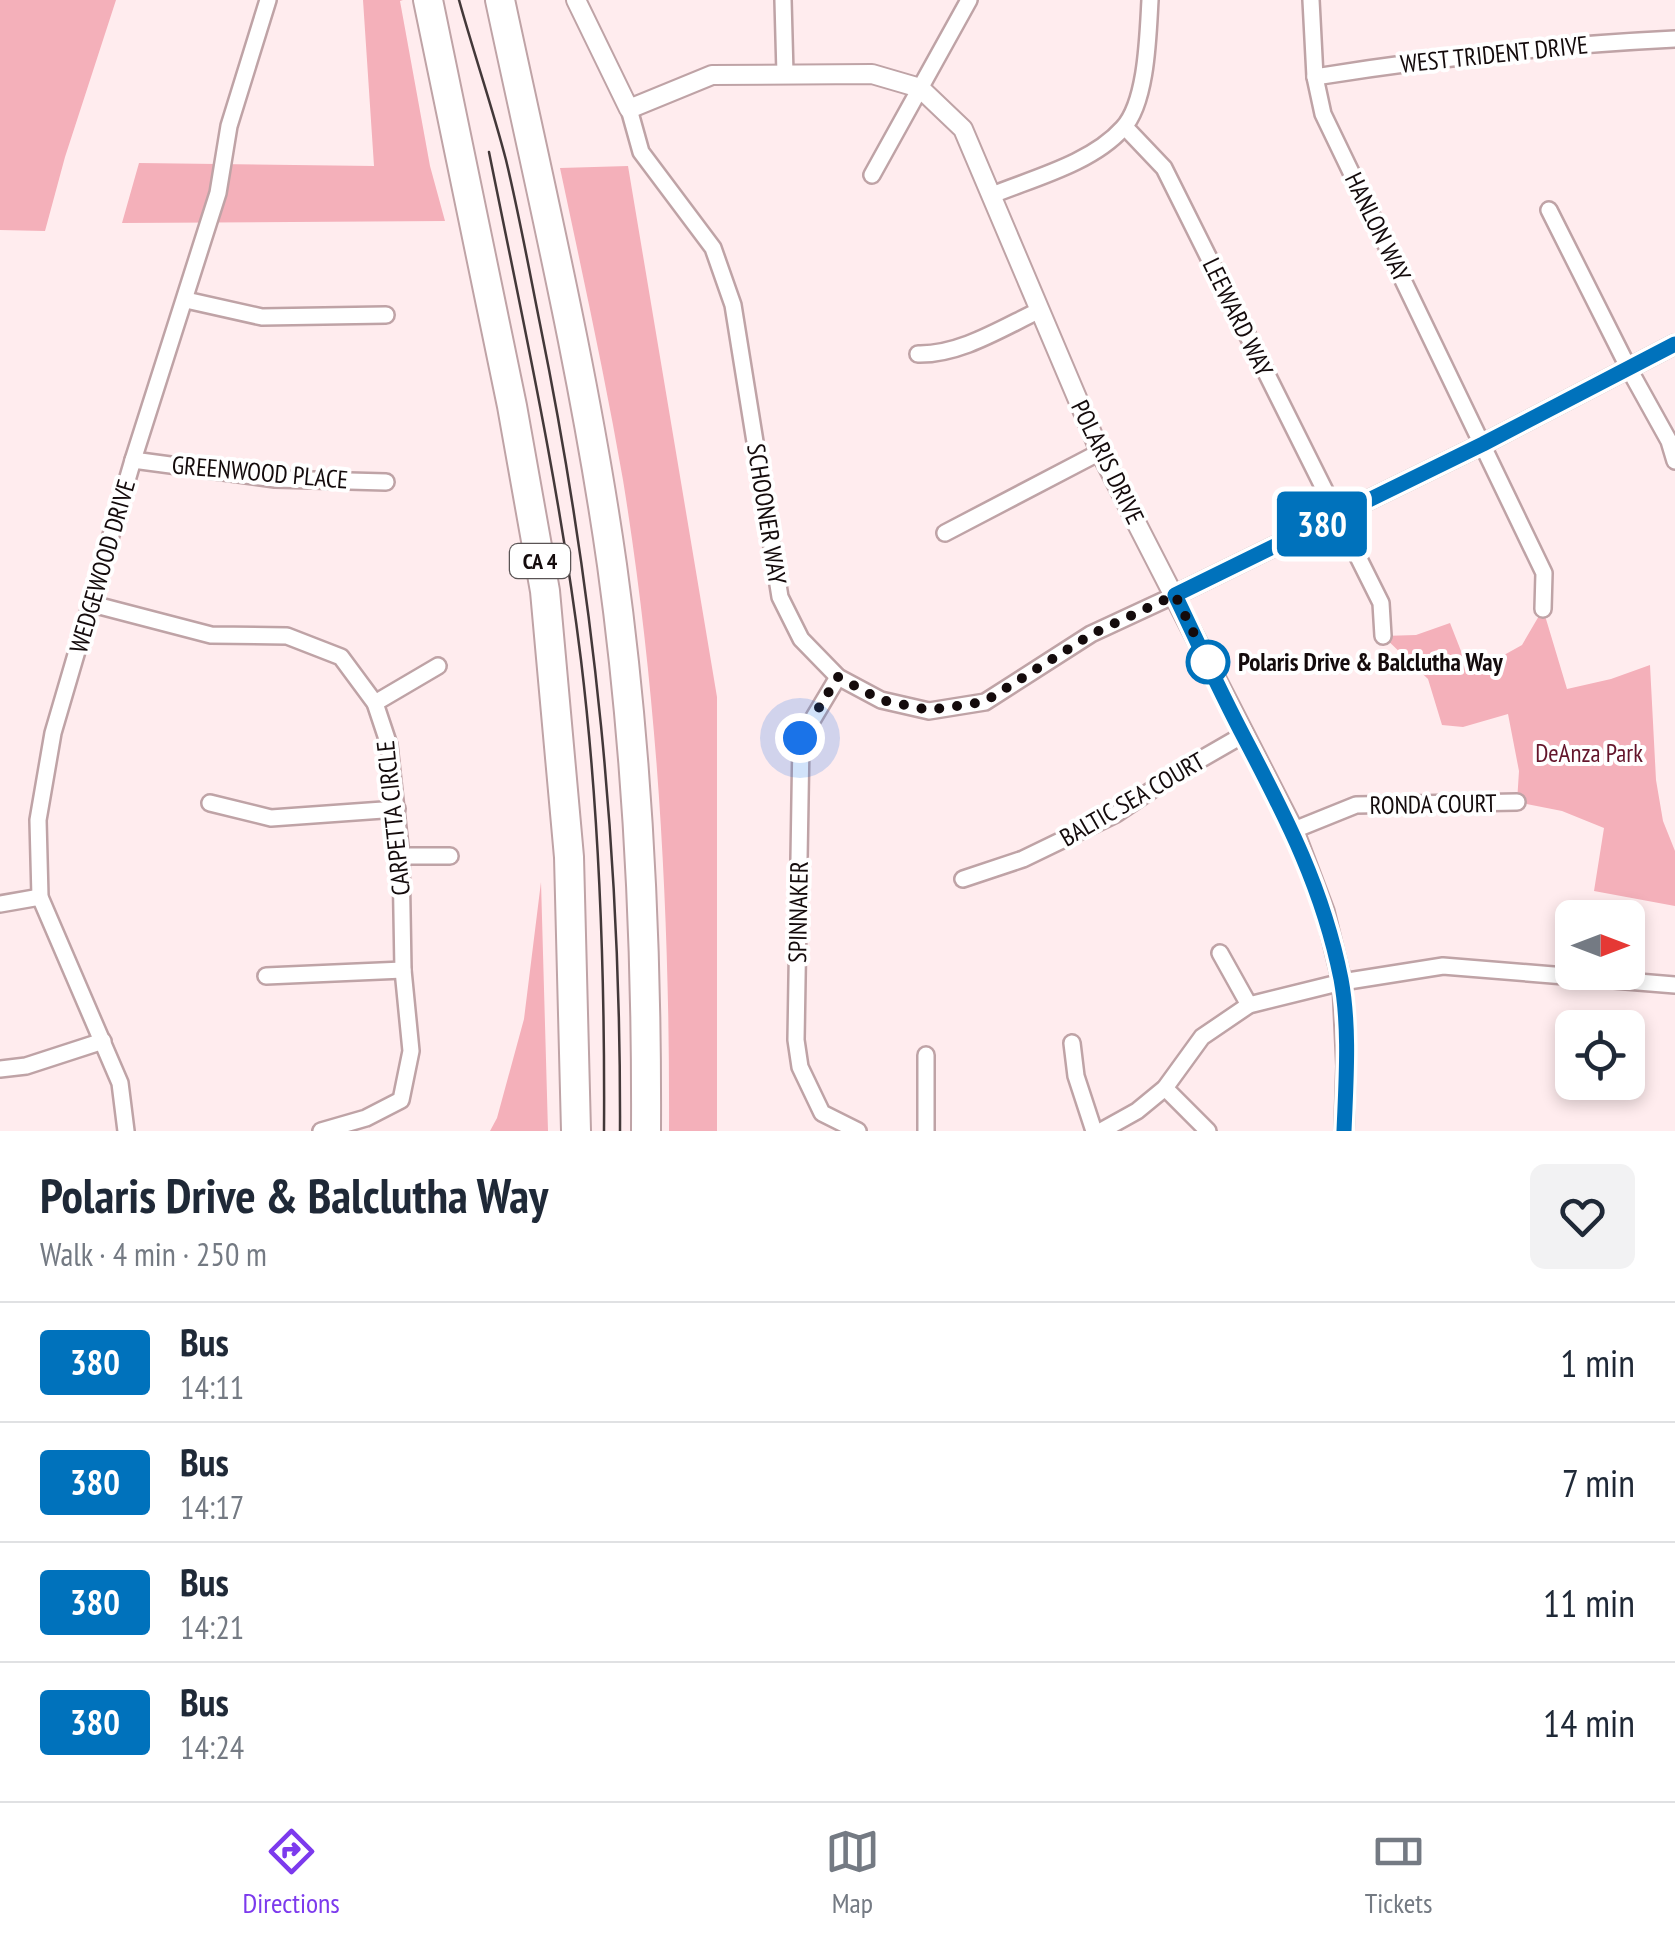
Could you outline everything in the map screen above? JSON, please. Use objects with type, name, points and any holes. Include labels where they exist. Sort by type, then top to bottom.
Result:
[{"type":"highway","name":"CA 4","points":[[428,0],[512,406],[545,592],[569,857],[576,1131]]},
{"type":"highway","points":[[500,0],[565,306],[612,567],[640,848],[646,1131]]},
{"type":"street","name":"WEDGEWOOD DRIVE","points":[[126,1131],[120,1083],[40,897],[38,820],[52,733],[218,194],[229,126],[268,0]]},
{"type":"street","name":"SCHOONER WAY","points":[[576,0],[630,109],[641,152],[713,248],[733,305],[780,597],[801,639],[838,677],[881,700],[929,710],[984,702],[1092,634],[1175,595]]},
{"type":"street","points":[[783,0],[784,74]]},
{"type":"street","points":[[872,175],[969,0]]},
{"type":"street","points":[[992,195],[1064,166],[1126,127],[1142,84],[1150,0]]},
{"type":"street","name":"HANLON WAY","points":[[1311,0],[1314,76],[1323,114],[1544,573],[1543,609]]},
{"type":"street","name":"WEST TRIDENT DRIVE","points":[[1314,76],[1423,59],[1675,39]]},
{"type":"street","name":"POLARIS DRIVE","points":[[630,109],[712,76],[872,74],[920,88],[963,130],[1100,452],[1294,830],[1325,912],[1342,982],[1344,1131]]},
{"type":"street","name":"LEEWARD WAY","points":[[1126,127],[1164,168],[1382,602],[1383,636]]},
{"type":"street","points":[[1548,210],[1669,441],[1675,461]]},
{"type":"street","points":[[186,300],[262,316],[386,315]]},
{"type":"street","points":[[918,354],[957,348],[1040,310]]},
{"type":"street","points":[[1175,595],[1338,517],[1675,344]]},
{"type":"street","points":[[945,533],[1100,452]]},
{"type":"street","name":"GREENWOOD PLACE","points":[[133,460],[276,478],[386,482]]},
{"type":"street","name":"CARPETTA CIRCLE","points":[[92,604],[211,635],[287,636],[341,656],[375,704],[390,744],[397,809],[403,970],[411,1050],[400,1100],[366,1118],[321,1131]]},
{"type":"street","points":[[375,704],[438,666]]},
{"type":"street","name":"SPINNAKER","points":[[838,677],[800,738],[796,1040],[800,1067],[822,1112],[858,1131]]},
{"type":"street","name":"BALTIC SEA COURT","points":[[963,879],[1023,859],[1116,814],[1243,735]]},
{"type":"street","name":"RONDA COURT","points":[[1294,830],[1356,806],[1517,802]]},
{"type":"street","points":[[210,803],[271,818],[397,809]]},
{"type":"street","points":[[401,856],[450,856]]},
{"type":"street","points":[[0,904],[40,897]]},
{"type":"street","points":[[1220,954],[1249,1005]]},
{"type":"street","points":[[1072,1043],[1076,1076],[1098,1131],[1137,1111],[1165,1088],[1202,1037],[1249,1005],[1342,982],[1443,966],[1675,986]]},
{"type":"street","points":[[266,976],[403,970]]},
{"type":"street","points":[[0,1069],[26,1066],[103,1041]]},
{"type":"street","points":[[926,1055],[926,1131]]},
{"type":"street","points":[[1165,1088],[1208,1131]]},
{"type":"green space","points":[[0,0],[116,0],[45,231],[0,230]]},
{"type":"green space","points":[[363,0],[403,0],[400,1],[430,166],[445,221],[122,223],[139,163],[374,166]]},
{"type":"green space","points":[[628,166],[717,697],[717,1131],[669,1131],[664,886],[645,642],[623,480],[560,168]]},
{"type":"green space","name":"DeAnza Park","points":[[1543,609],[1567,689],[1650,665],[1656,780],[1663,821],[1675,851],[1675,906],[1594,891],[1604,828],[1562,811],[1517,802],[1519,771],[1508,714],[1463,727],[1442,725],[1428,679],[1383,636],[1416,635],[1450,623],[1470,674],[1522,645]]},
{"type":"green space","points":[[541,882],[548,1131],[490,1131],[524,1019]]},
{"type":"tram line","points":[[459,0],[511,180],[576,526],[610,826],[620,1131]]},
{"type":"tram line","points":[[489,152],[552,469],[581,660],[600,896],[604,1131]]},
{"type":"bus line","name":"380","points":[[1344,1131],[1342,982],[1325,912],[1294,830],[1175,595],[1308,532],[1675,344]]},
{"type":"place","name":"Polaris Drive & Balclutha Way","points":[[1208,662]]},
{"type":"route","points":[[800,738],[838,677],[881,700],[929,710],[984,702],[1092,634],[1175,595],[1208,662]]}]
